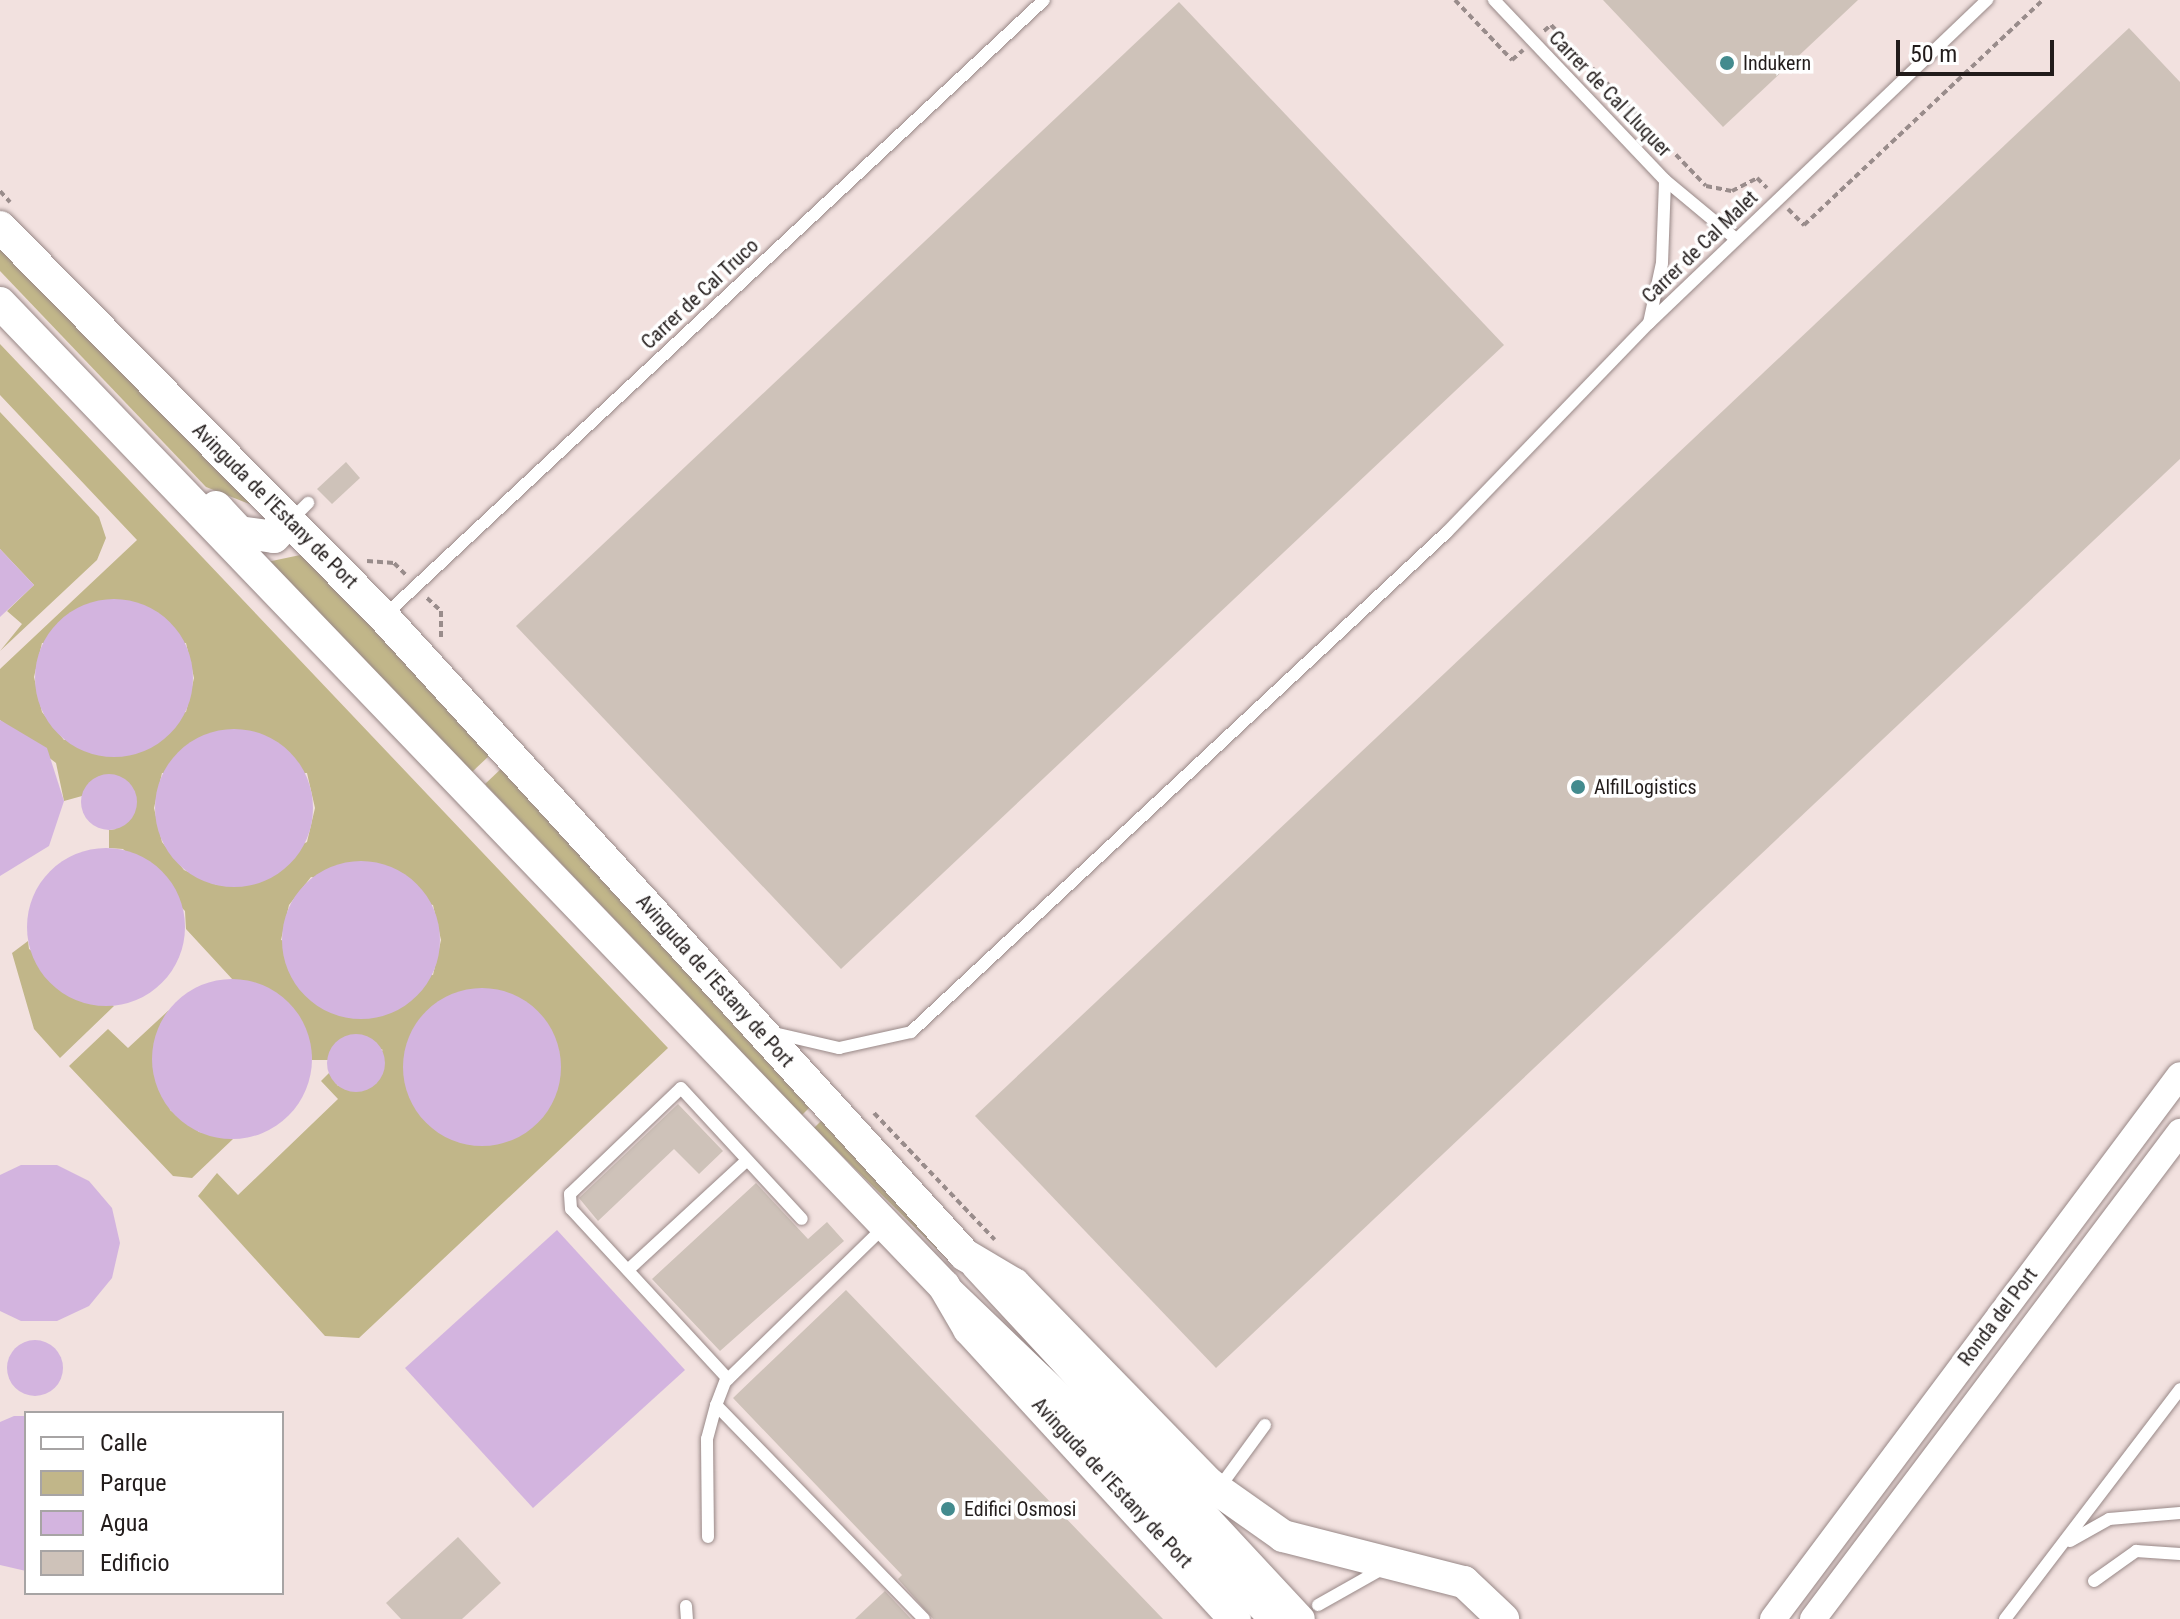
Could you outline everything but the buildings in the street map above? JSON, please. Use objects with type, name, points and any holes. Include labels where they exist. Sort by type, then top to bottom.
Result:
[{"type":"street","name":"Avinguda de l'Estany de Port","points":[[0,227],[299,512],[383,616],[764,1029],[823,1106],[965,1255],[1014,1284],[1217,1491],[1283,1536],[1417,1565],[1464,1582],[1503,1619]]},
{"type":"street","name":"Avinguda de l'Estany de Port","points":[[7,310],[944,1286],[969,1329],[1251,1600]]},
{"type":"street","points":[[7,310],[42,323],[239,532],[274,537],[299,512]]},
{"type":"street","name":"Ronda del Port","points":[[1773,1619],[2180,1075]]},
{"type":"street","points":[[1813,1619],[2180,1132]]},
{"type":"street","points":[[965,1255],[1251,1600],[1272,1619]]},
{"type":"street","points":[[1251,1600],[1310,1612]]},
{"type":"lane","name":"Carrer de Cal Truco","points":[[383,616],[1044,0]]},
{"type":"lane","name":"Carrer de Cal Lluquer","points":[[1494,0],[1665,180],[1736,239]]},
{"type":"lane","name":"Carrer de Cal Malet","points":[[764,1029],[839,1048],[911,1032],[1447,532],[1649,323],[1987,0]]},
{"type":"lane","points":[[1649,323],[1662,263],[1665,180]]},
{"type":"lane","points":[[728,1379],[571,1209],[570,1194],[681,1088],[802,1219]]},
{"type":"lane","points":[[628,1270],[747,1160]]},
{"type":"lane","points":[[708,1537],[707,1439],[716,1405],[728,1379],[885,1226]]},
{"type":"lane","points":[[2005,1619],[2180,1389]]},
{"type":"lane","points":[[716,1405],[924,1619]]},
{"type":"lane","points":[[1217,1491],[1265,1425]]},
{"type":"lane","points":[[2063,1544],[2109,1519],[2180,1513]]},
{"type":"lane","points":[[2094,1581],[2136,1551],[2180,1554]]},
{"type":"lane","points":[[1310,1612],[1363,1575],[1417,1565]]},
{"type":"path","name":"Carrer de Cal Malet","points":[[1778,199],[1804,225],[2043,0]]},
{"type":"green space","points":[[0,234],[252,505],[206,487],[0,271]]},
{"type":"green space","points":[[0,344],[668,1048],[359,1338],[325,1336],[198,1196],[217,1173],[238,1195],[338,1099],[321,1081],[329,1073],[338,1086],[383,1050],[350,1035],[328,1060],[312,1060],[309,1040],[267,988],[233,980],[186,929],[185,911],[123,849],[109,848],[109,830],[116,829],[82,796],[64,801],[56,763],[0,720],[0,669],[137,540],[0,395]],"holes":[[[42,643],[186,643],[194,678],[186,712],[64,740],[42,712],[34,677]],[[162,773],[307,773],[315,808],[307,842],[217,885],[184,870],[162,842],[154,808]],[[311,877],[433,905],[441,940],[433,975],[281,940],[289,905]]]},
{"type":"green space","points":[[0,412],[99,517],[106,538],[97,560],[0,651],[22,624],[7,611],[34,585],[0,549]]},
{"type":"green space","points":[[305,554],[491,754],[472,772],[267,562]]},
{"type":"green space","points":[[503,767],[811,1106],[802,1115],[485,784]]},
{"type":"green space","points":[[28,941],[29,949],[114,1006],[60,1058],[34,1029],[12,953]]},
{"type":"green space","points":[[169,1010],[160,1025],[170,1110],[199,1132],[233,1139],[192,1178],[173,1176],[69,1066],[108,1029],[128,1048]]},
{"type":"green space","points":[[823,1119],[958,1269],[958,1270],[814,1128]]},
{"type":"water","points":[[0,549],[34,585],[0,617]]},
{"type":"water","points":[[114,599],[144,605],[170,622],[187,648],[193,678],[187,708],[170,734],[144,751],[114,757],[84,751],[58,734],[41,708],[35,678],[41,648],[58,622],[84,605]]},
{"type":"water","points":[[0,720],[47,748],[64,801],[49,846],[0,876]]},
{"type":"water","points":[[234,729],[264,735],[290,752],[307,778],[313,808],[307,838],[290,864],[264,881],[234,887],[204,881],[178,864],[161,838],[155,808],[161,778],[178,752],[204,735]]},
{"type":"water","points":[[109,774],[129,782],[137,802],[129,822],[109,830],[89,822],[81,802],[89,782]]},
{"type":"water","points":[[106,848],[136,854],[162,871],[179,897],[185,927],[179,957],[162,983],[136,1000],[106,1006],[76,1000],[50,983],[33,957],[27,927],[33,897],[50,871],[76,854]]},
{"type":"water","points":[[361,861],[391,867],[417,884],[434,910],[440,940],[434,970],[417,996],[391,1013],[361,1019],[331,1013],[305,996],[288,970],[282,940],[288,910],[305,884],[331,867]]},
{"type":"water","points":[[232,979],[262,985],[288,1003],[306,1029],[312,1059],[306,1089],[288,1115],[262,1133],[232,1139],[202,1133],[176,1115],[158,1089],[152,1059],[158,1029],[176,1003],[202,985]]},
{"type":"water","points":[[482,988],[512,994],[538,1011],[555,1037],[561,1067],[555,1097],[538,1123],[512,1140],[482,1146],[452,1140],[426,1123],[409,1097],[403,1067],[409,1037],[426,1011],[452,994]]},
{"type":"water","points":[[356,1034],[367,1036],[376,1043],[383,1052],[383,1074],[376,1083],[367,1090],[356,1092],[345,1090],[336,1083],[329,1074],[327,1063],[329,1052],[336,1043],[345,1036]]},
{"type":"water","points":[[21,1165],[57,1165],[89,1181],[112,1208],[120,1243],[112,1278],[89,1306],[57,1321],[21,1321],[0,1311],[0,1175]]},
{"type":"water","points":[[557,1230],[685,1370],[533,1508],[405,1368]]},
{"type":"water","points":[[35,1340],[55,1348],[63,1368],[55,1388],[35,1396],[15,1388],[7,1368],[15,1348]]},
{"type":"water","points":[[14,1416],[24,1416],[24,1571],[0,1565],[0,1422]]},
{"type":"place","name":"Indukern","points":[[1727,63]]},
{"type":"place","name":"AlfilLogistics","points":[[1578,787]]},
{"type":"place","name":"Edifici Osmosi","points":[[948,1509]]}]
